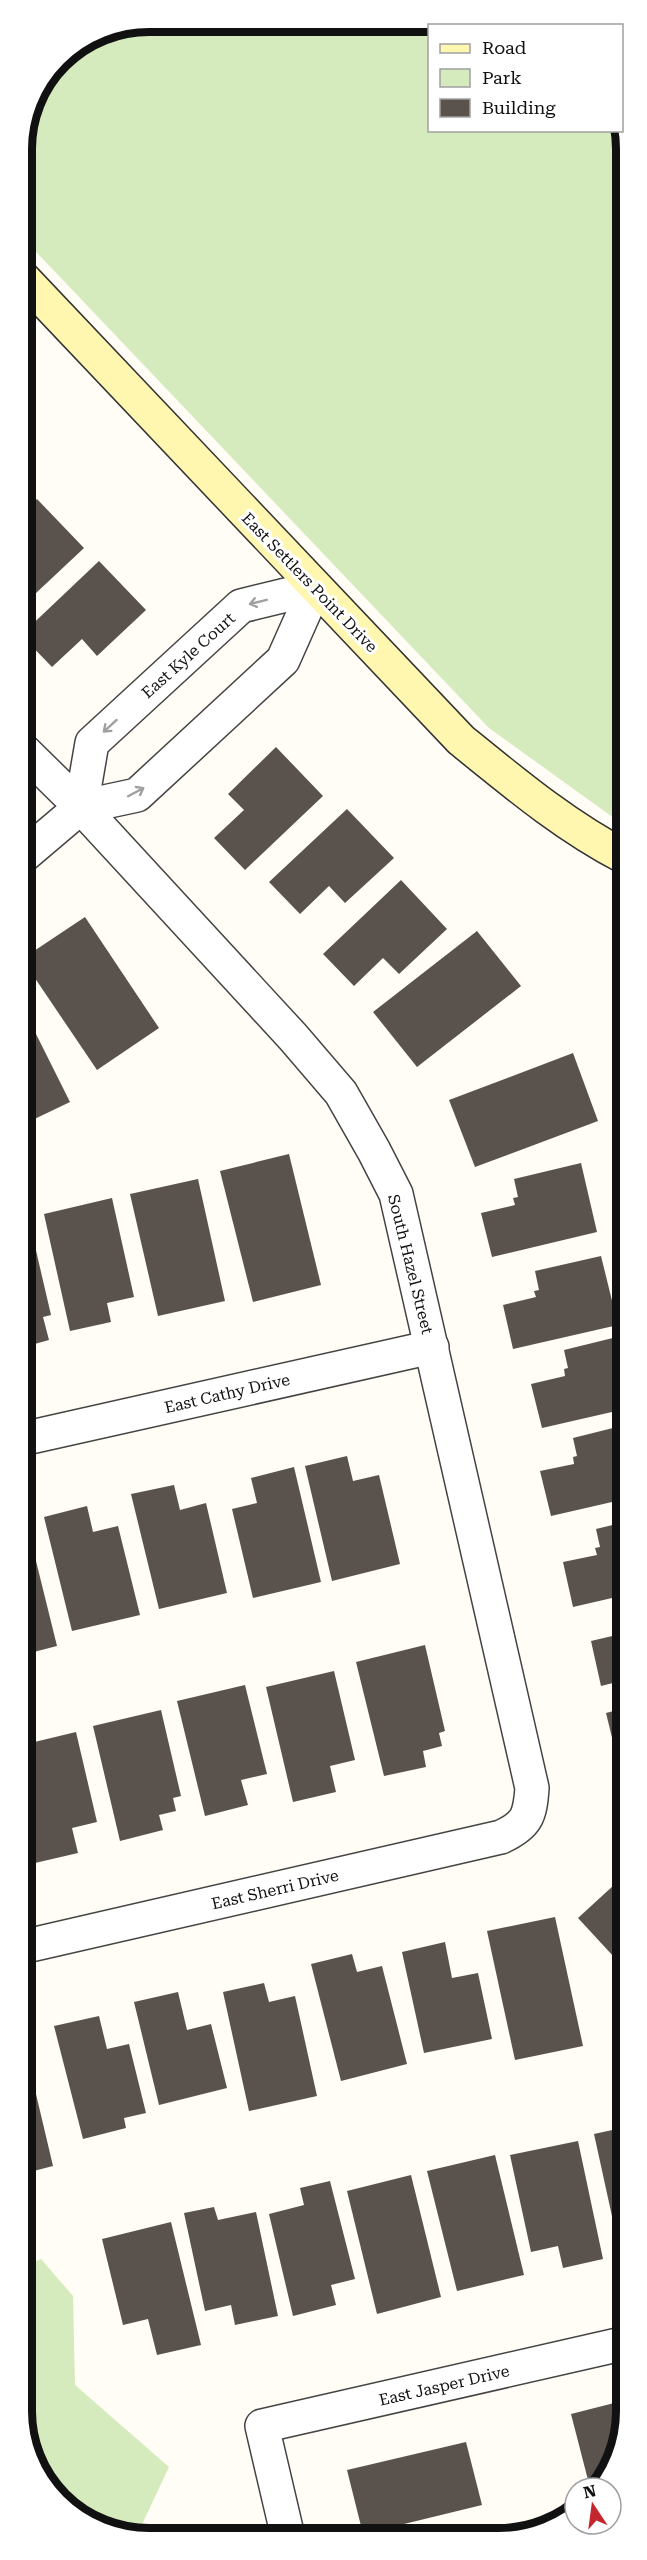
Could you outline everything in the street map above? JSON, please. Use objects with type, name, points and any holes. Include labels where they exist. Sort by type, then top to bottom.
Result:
[{"type":"street","name":"East Settlers Point Drive","points":[[32,288],[461,740],[531,797],[593,840],[616,852]]},
{"type":"street","name":"East Kyle Court","points":[[81,807],[92,742],[241,606],[315,588]]},
{"type":"street","points":[[32,849],[81,807],[137,795],[283,660],[315,588]]},
{"type":"street","name":"South Hazel Street","points":[[32,759],[81,807],[293,1037],[341,1093],[396,1194],[532,1788],[531,1806],[525,1822]]},
{"type":"street","name":"East Cathy Drive","points":[[32,1437],[432,1347]]},
{"type":"street","name":"East Sherri Drive","points":[[32,1945],[501,1837],[518,1829],[525,1822]]},
{"type":"street","name":"East Jasper Drive","points":[[286,2529],[262,2426],[615,2346]]},
{"type":"green space","points":[[141,32],[428,32],[428,132],[615,132],[616,819],[489,728],[32,248],[32,133],[35,118],[51,83],[71,60],[83,51],[104,40]]},
{"type":"green space","points":[[41,2259],[73,2296],[75,2385],[169,2467],[140,2528],[111,2522],[90,2513],[71,2500],[51,2477],[35,2442],[32,2427],[32,2263]]},
{"type":"building","points":[[37,499],[84,548],[35,594],[32,591],[32,504]]},
{"type":"building","points":[[99,561],[146,610],[97,656],[82,639],[52,667],[32,646],[32,625]]},
{"type":"building","points":[[276,747],[323,796],[245,870],[214,838],[244,810],[228,794]]},
{"type":"building","points":[[347,809],[394,858],[345,903],[329,886],[300,914],[269,882]]},
{"type":"building","points":[[401,880],[447,929],[399,974],[383,958],[354,986],[323,954]]},
{"type":"building","points":[[85,917],[159,1028],[97,1070],[32,974],[32,952]]},
{"type":"building","points":[[477,931],[521,986],[417,1067],[373,1012]]},
{"type":"building","points":[[32,1026],[70,1102],[32,1120]]},
{"type":"building","points":[[573,1053],[598,1121],[475,1167],[449,1100]]},
{"type":"building","points":[[289,1154],[321,1285],[253,1302],[220,1171]]},
{"type":"building","points":[[581,1163],[597,1232],[492,1257],[481,1213],[515,1205],[513,1198],[518,1197],[514,1179]]},
{"type":"building","points":[[198,1179],[225,1301],[158,1316],[130,1194]]},
{"type":"building","points":[[112,1198],[134,1297],[107,1303],[111,1322],[70,1331],[44,1214]]},
{"type":"building","points":[[32,1233],[51,1315],[43,1317],[49,1340],[32,1345]]},
{"type":"building","points":[[601,1256],[615,1315],[615,1326],[513,1349],[503,1305],[536,1297],[534,1291],[539,1290],[535,1271]]},
{"type":"building","points":[[615,1337],[615,1411],[542,1428],[531,1384],[565,1376],[564,1369],[568,1368],[564,1350]]},
{"type":"building","points":[[615,1427],[615,1501],[551,1516],[540,1471],[574,1464],[573,1457],[577,1456],[573,1438]]},
{"type":"building","points":[[347,1456],[353,1481],[379,1475],[400,1564],[332,1581],[305,1466]]},
{"type":"building","points":[[294,1467],[321,1582],[253,1598],[232,1509],[257,1503],[251,1478]]},
{"type":"building","points":[[174,1485],[180,1510],[206,1503],[227,1593],[159,1609],[131,1494]]},
{"type":"building","points":[[87,1506],[93,1532],[118,1526],[140,1615],[72,1631],[44,1517]]},
{"type":"building","points":[[615,1524],[615,1597],[573,1607],[563,1562],[597,1555],[595,1548],[600,1547],[596,1529]]},
{"type":"building","points":[[36,1561],[57,1646],[32,1652],[32,1562]]},
{"type":"building","points":[[615,1635],[615,1682],[601,1686],[591,1641]]},
{"type":"building","points":[[425,1645],[445,1731],[439,1733],[442,1746],[423,1751],[426,1767],[384,1776],[356,1662]]},
{"type":"building","points":[[334,1671],[355,1760],[330,1766],[336,1792],[293,1802],[266,1687]]},
{"type":"building","points":[[245,1685],[267,1774],[241,1780],[248,1805],[205,1816],[177,1701]]},
{"type":"building","points":[[161,1710],[181,1796],[173,1798],[176,1811],[159,1815],[163,1830],[120,1841],[93,1726]]},
{"type":"building","points":[[615,1711],[615,1751],[606,1713]]},
{"type":"building","points":[[76,1732],[97,1822],[72,1828],[78,1853],[35,1863],[32,1850],[32,1743]]},
{"type":"building","points":[[615,1884],[615,1958],[578,1918]]},
{"type":"building","points":[[555,1917],[583,2046],[515,2060],[487,1931]]},
{"type":"building","points":[[445,1942],[452,1978],[478,1973],[492,2039],[424,2053],[402,1952]]},
{"type":"building","points":[[352,1954],[357,1972],[382,1966],[407,2064],[341,2081],[311,1964]]},
{"type":"building","points":[[264,1983],[269,2002],[295,1996],[317,2096],[249,2111],[223,1992]]},
{"type":"building","points":[[178,1992],[187,2030],[211,2024],[227,2088],[159,2105],[134,2002]]},
{"type":"building","points":[[99,2016],[107,2049],[129,2044],[146,2113],[124,2118],[126,2128],[83,2139],[54,2026]]},
{"type":"building","points":[[32,2077],[53,2166],[32,2171]]},
{"type":"building","points":[[615,2129],[615,2230],[594,2134]]},
{"type":"building","points":[[578,2141],[603,2259],[563,2268],[558,2246],[531,2252],[510,2155]]},
{"type":"building","points":[[495,2155],[524,2275],[457,2291],[427,2171]]},
{"type":"building","points":[[411,2175],[441,2297],[377,2314],[347,2191]]},
{"type":"building","points":[[330,2181],[355,2279],[331,2285],[336,2305],[293,2316],[269,2214],[304,2205],[300,2188]]},
{"type":"building","points":[[214,2207],[218,2220],[256,2212],[278,2316],[235,2325],[231,2305],[205,2311],[184,2213]]},
{"type":"building","points":[[171,2222],[201,2345],[157,2355],[148,2319],[123,2325],[102,2239]]},
{"type":"building","points":[[615,2403],[612,2442],[607,2456],[597,2476],[587,2476],[571,2414]]},
{"type":"building","points":[[466,2442],[482,2505],[384,2529],[362,2529],[347,2470]]}]
